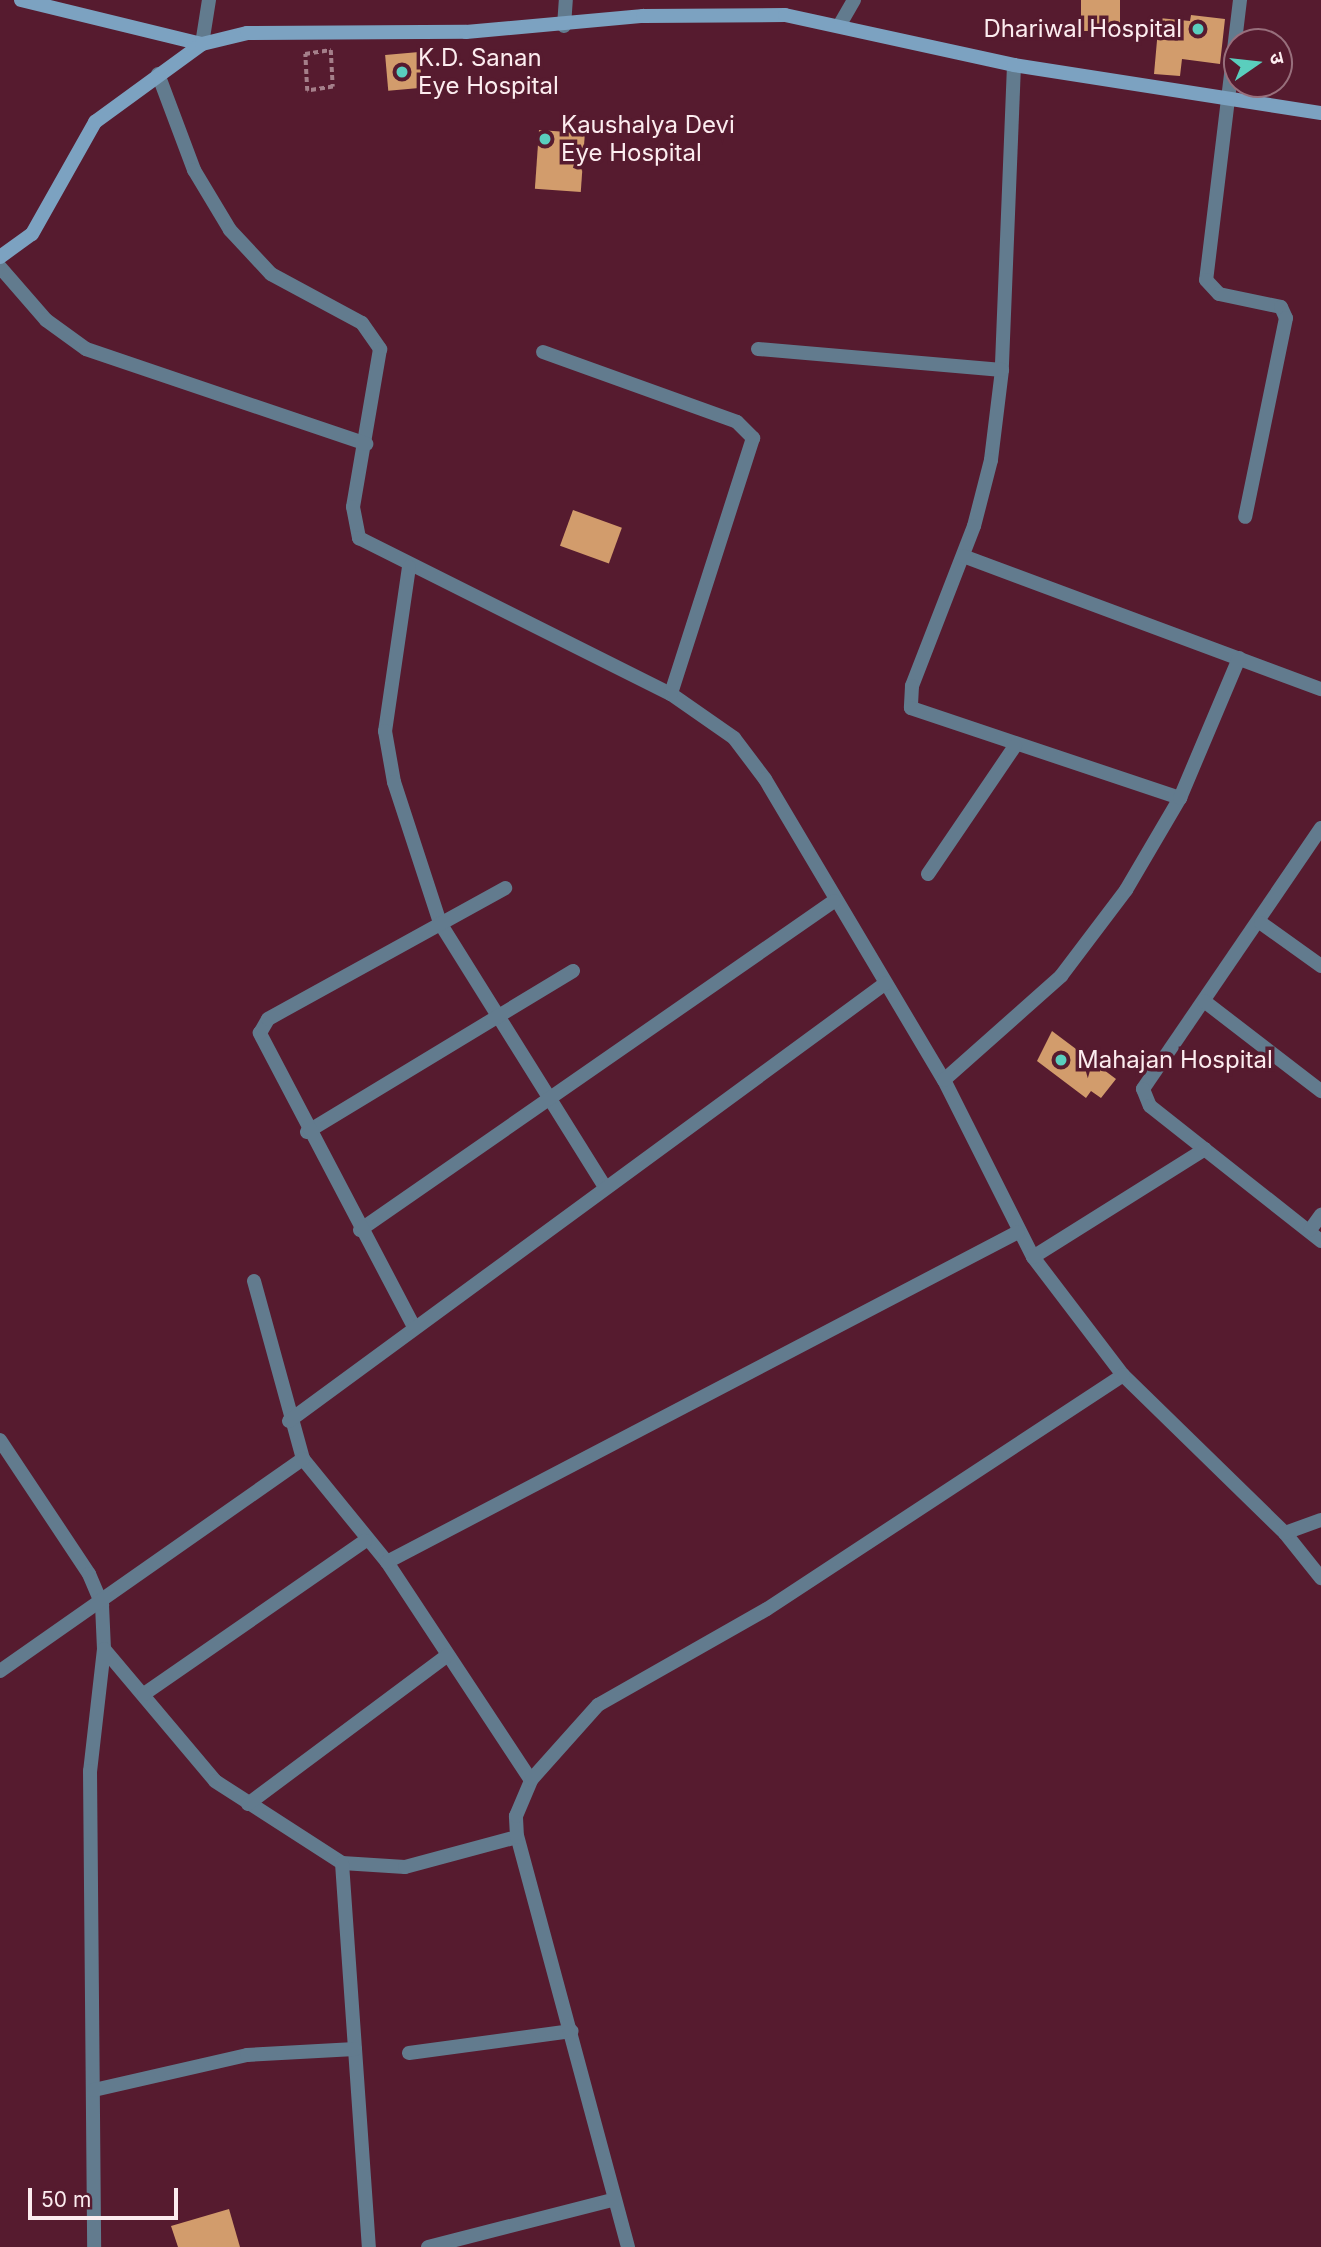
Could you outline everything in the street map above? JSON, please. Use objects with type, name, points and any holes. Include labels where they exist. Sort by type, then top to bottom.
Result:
[{"type":"street","points":[[21,0],[202,44]]},
{"type":"street","points":[[202,44],[209,0]]},
{"type":"street","points":[[564,26],[566,0]]},
{"type":"street","points":[[839,26],[854,0]]},
{"type":"street","points":[[1240,0],[1206,280],[1219,294],[1281,306],[1286,318],[1245,517]]},
{"type":"street","points":[[0,257],[44,216],[81,138],[158,74],[202,44],[247,33],[564,26],[722,12],[839,26],[1014,65],[1321,113]]},
{"type":"street","points":[[1014,65],[1002,370],[991,460],[963,555],[912,686],[911,708],[1015,746],[1180,799]]},
{"type":"street","points":[[158,74],[194,170],[230,230],[271,274],[372,333],[381,372],[353,524],[359,538],[409,567],[671,694],[734,738],[765,779],[834,901],[944,1080],[1018,1232],[1033,1257],[1123,1375],[1285,1533],[1321,1578]]},
{"type":"street","points":[[0,267],[46,320],[86,349],[366,444]]},
{"type":"street","points":[[758,349],[1002,370]]},
{"type":"street","points":[[543,352],[737,422],[753,438],[671,694]]},
{"type":"street","points":[[963,555],[1321,689]]},
{"type":"street","points":[[409,567],[387,754],[440,923],[495,1018],[605,1187]]},
{"type":"street","points":[[944,1080],[1061,976],[1126,890],[1180,799],[1239,658]]},
{"type":"street","points":[[928,874],[1015,746]]},
{"type":"street","points":[[1321,828],[1261,923],[1143,1089],[1150,1106],[1321,1241]]},
{"type":"street","points":[[413,1325],[307,1132],[262,1042],[261,1026],[505,888]]},
{"type":"street","points":[[360,1230],[549,1102],[834,901]]},
{"type":"street","points":[[1261,923],[1321,966]]},
{"type":"street","points":[[307,1132],[573,971]]},
{"type":"street","points":[[289,1421],[413,1325],[886,982]]},
{"type":"street","points":[[1204,1001],[1321,1091]]},
{"type":"street","points":[[1033,1257],[1205,1149]]},
{"type":"street","points":[[1310,1230],[1321,1215]]},
{"type":"street","points":[[387,1562],[1018,1232]]},
{"type":"street","points":[[254,1281],[289,1421],[303,1459],[365,1541],[387,1562],[531,1780]]},
{"type":"street","points":[[628,2247],[612,2200],[572,2031],[517,1837],[516,1816],[531,1780],[598,1704],[767,1609],[1123,1375]]},
{"type":"street","points":[[0,1440],[89,1574],[102,1605],[104,1649],[90,1771],[94,2247]]},
{"type":"street","points":[[0,1671],[102,1605],[303,1459]]},
{"type":"street","points":[[1285,1533],[1321,1520]]},
{"type":"street","points":[[144,1694],[365,1541]]},
{"type":"street","points":[[104,1649],[144,1694],[190,1756],[248,1804],[342,1863],[405,1867],[517,1837]]},
{"type":"street","points":[[248,1804],[448,1655]]},
{"type":"street","points":[[342,1863],[369,2247]]},
{"type":"street","points":[[409,2053],[572,2031]]},
{"type":"street","points":[[94,2090],[247,2055],[355,2049]]},
{"type":"street","points":[[428,2247],[612,2200]]},
{"type":"path","points":[[331,50],[333,87],[307,91],[305,54],[331,50]]},
{"type":"building","points":[[1081,0],[1120,0],[1120,31],[1081,31]]},
{"type":"building","points":[[1191,15],[1225,19],[1220,64],[1182,59],[1180,76],[1154,74],[1159,18],[1190,21]]},
{"type":"building","points":[[419,52],[422,88],[388,91],[385,55]]},
{"type":"building","points":[[539,130],[585,133],[581,192],[535,189]]},
{"type":"building","points":[[573,510],[622,528],[609,563],[560,546]]},
{"type":"building","points":[[1052,1031],[1116,1079],[1101,1098],[1091,1091],[1086,1098],[1037,1061]]},
{"type":"building","points":[[229,2209],[240,2247],[178,2247],[171,2226]]},
{"type":"place","name":"Dhariwal Hospital","points":[[1198,29]]},
{"type":"place","name":"K.D. Sanan Eye Hospital","points":[[402,72]]},
{"type":"place","name":"Kaushalya Devi Eye Hospital","points":[[545,139]]},
{"type":"place","name":"Mahajan Hospital","points":[[1061,1060]]}]
